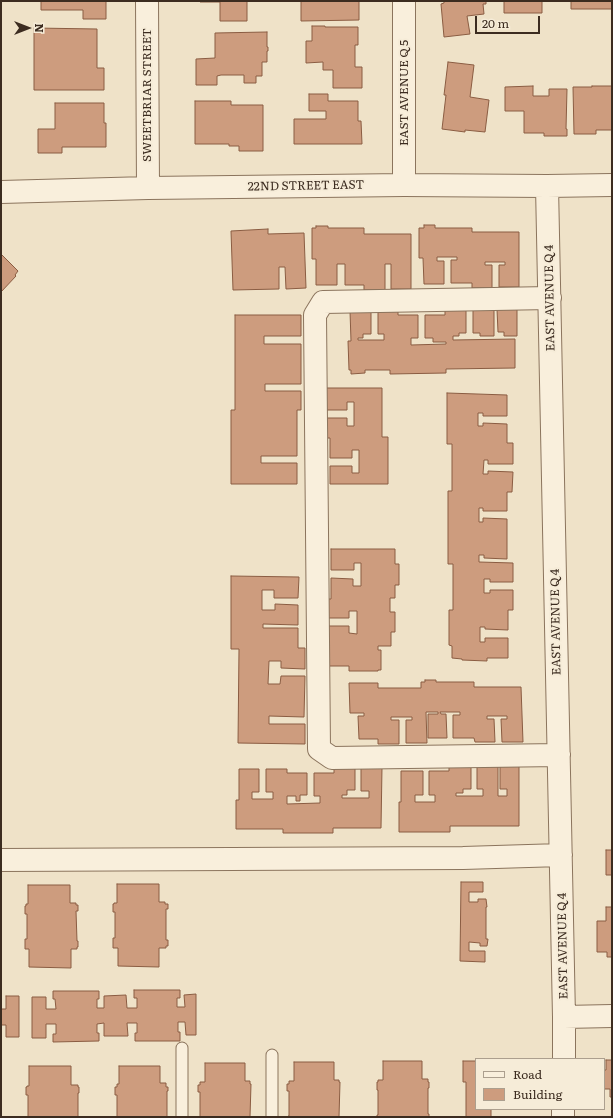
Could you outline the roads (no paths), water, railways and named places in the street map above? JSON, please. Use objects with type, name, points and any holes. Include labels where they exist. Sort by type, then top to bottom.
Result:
[{"type":"street","name":"SWEETBRIAR STREET","points":[[147,1],[148,188]]},
{"type":"street","name":"EAST AVENUE Q 5","points":[[404,1],[404,185]]},
{"type":"street","name":"22ND STREET EAST","points":[[1,192],[148,188],[404,185],[612,185]]},
{"type":"street","name":"EAST AVENUE Q 4","points":[[547,186],[564,1058]]},
{"type":"street","points":[[550,298],[323,302],[315,315],[319,749],[332,758],[559,756]]},
{"type":"street","points":[[1,860],[463,858],[561,855]]},
{"type":"street","points":[[564,1016],[612,1016]]},
{"type":"lane","points":[[182,1048],[182,1117]]},
{"type":"lane","points":[[272,1055],[272,1117]]}]
